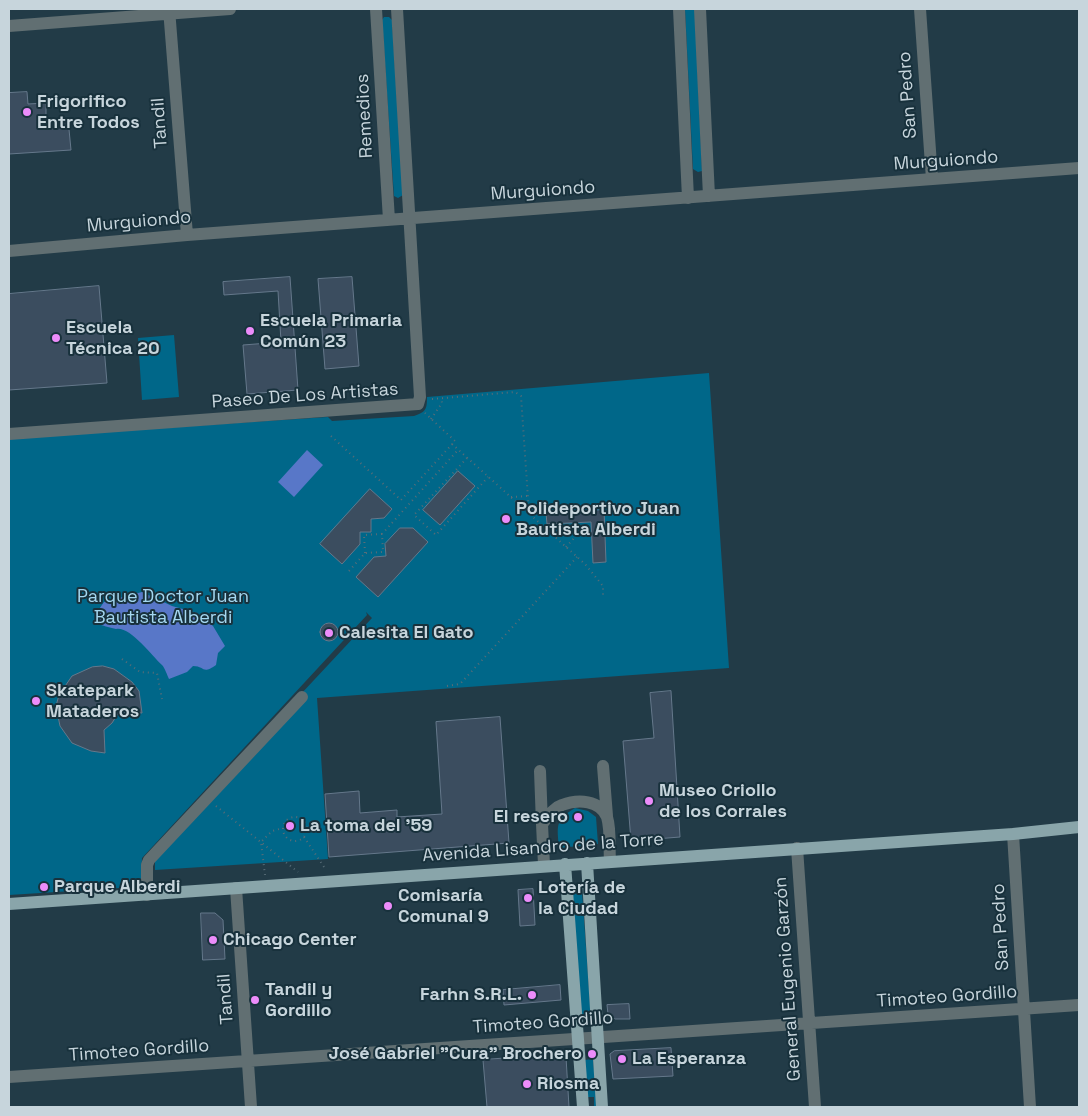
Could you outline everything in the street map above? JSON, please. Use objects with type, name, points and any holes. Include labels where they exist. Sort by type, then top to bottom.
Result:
[{"type":"main road","name":"Avenida Lisandro de la Torre","points":[[9,904],[147,896],[333,880],[1013,834],[1079,827]]},
{"type":"main road","points":[[586,863],[602,1107]]},
{"type":"main road","points":[[565,864],[583,1107]]},
{"type":"street","points":[[9,26],[169,11],[230,9]]},
{"type":"street","name":"Remedios","points":[[376,9],[389,220]]},
{"type":"street","points":[[397,9],[410,219]]},
{"type":"street","points":[[679,9],[688,198]]},
{"type":"street","points":[[700,9],[709,196]]},
{"type":"street","name":"San Pedro","points":[[920,9],[932,179]]},
{"type":"street","name":"Tandil","points":[[169,11],[187,235]]},
{"type":"street","name":"Murguiondo","points":[[9,251],[187,235],[1079,168]]},
{"type":"street","name":"Paseo De Los Artistas","points":[[9,434],[418,403],[410,219]]},
{"type":"street","points":[[147,896],[147,865],[149,860],[302,697]]},
{"type":"street","points":[[603,766],[610,861]]},
{"type":"street","points":[[540,771],[544,866]]},
{"type":"street","points":[[542,824],[554,810],[574,802],[596,804],[603,810],[607,819]]},
{"type":"street","name":"San Pedro","points":[[1013,834],[1030,1107]]},
{"type":"street","name":"General Eugenio Garzón","points":[[797,848],[815,1107]]},
{"type":"street","name":"Tandil","points":[[236,888],[251,1107]]},
{"type":"street","name":"Timoteo Gordillo","points":[[9,1077],[1079,1005]]},
{"type":"path","points":[[331,436],[400,500],[455,441],[431,419],[418,403],[441,398],[515,392],[521,396],[529,513]]},
{"type":"path","points":[[431,419],[442,403],[441,398]]},
{"type":"path","points":[[452,444],[577,557],[603,586],[603,594]]},
{"type":"path","points":[[349,571],[365,553],[364,535],[382,534],[458,450]]},
{"type":"path","points":[[467,458],[414,515],[436,535],[488,477]]},
{"type":"path","points":[[511,497],[528,496]]},
{"type":"path","points":[[566,547],[585,526]]},
{"type":"path","points":[[365,553],[383,552],[382,534]]},
{"type":"path","points":[[446,686],[460,684],[577,557]]},
{"type":"path","points":[[122,658],[140,672],[157,673],[162,699]]},
{"type":"path","points":[[206,798],[310,882]]},
{"type":"path","points":[[261,842],[272,831],[283,828],[290,818],[302,819],[306,826],[304,837],[333,880]]},
{"type":"path","points":[[283,828],[284,835],[290,840],[297,841],[304,837]]},
{"type":"path","points":[[261,842],[267,885]]},
{"type":"green space","points":[[685,9],[695,9],[702,171],[698,172],[693,169]]},
{"type":"green space","points":[[384,17],[389,17],[392,20],[403,195],[398,198],[394,196],[382,20]]},
{"type":"green space","points":[[174,335],[179,397],[142,400],[138,338]]},
{"type":"green space","name":"Parque Doctor Juan Bautista Alberdi","points":[[709,373],[729,668],[317,698],[328,859],[155,870],[155,858],[300,695],[372,618],[366,612],[367,615],[142,858],[141,879],[135,887],[9,895],[9,438],[328,417],[332,421],[414,416],[425,409],[427,397]]},
{"type":"green space","points":[[575,808],[588,811],[596,817],[598,844],[559,848],[559,824],[568,812]]},
{"type":"green space","points":[[582,892],[591,1017],[581,1018],[572,893]]},
{"type":"green space","points":[[593,1059],[597,1107],[594,1107],[594,1097],[587,1097],[585,1060]]},
{"type":"shaded area","points":[[307,450],[323,465],[294,497],[278,482]]},
{"type":"shaded area","points":[[142,592],[172,606],[197,613],[213,626],[225,646],[218,653],[216,665],[206,670],[193,666],[187,672],[169,679],[163,666],[134,636],[122,629],[96,623],[95,615],[104,602]]},
{"type":"building","points":[[27,92],[28,104],[46,103],[46,120],[68,119],[71,150],[9,154],[9,93]]},
{"type":"building","points":[[290,277],[298,390],[247,394],[243,345],[281,342],[278,291],[224,295],[223,282]]},
{"type":"building","points":[[352,277],[359,366],[325,369],[318,279]]},
{"type":"building","name":"Escuela Técnica 20","points":[[99,286],[107,383],[9,390],[9,294]]},
{"type":"building","points":[[458,471],[475,486],[440,525],[423,510]]},
{"type":"building","points":[[370,489],[392,509],[384,518],[371,519],[371,532],[360,532],[360,544],[342,564],[320,544]]},
{"type":"building","points":[[604,510],[606,562],[593,563],[591,522],[547,524],[546,513]]},
{"type":"building","points":[[400,528],[413,528],[428,542],[378,597],[356,577],[374,557],[386,556],[385,544]]},
{"type":"building","name":"Calesita El Gato","points":[[325,623],[333,623],[338,628],[336,639],[325,641],[320,636],[320,628]]},
{"type":"building","points":[[103,666],[114,669],[132,682],[139,691],[142,713],[119,712],[112,723],[104,730],[105,753],[91,751],[72,743],[60,726],[56,706],[59,695],[72,676],[92,667]]},
{"type":"building","points":[[671,691],[680,837],[631,841],[623,741],[654,738],[650,693]]},
{"type":"building","points":[[500,717],[509,843],[329,857],[325,794],[359,791],[360,813],[397,810],[397,817],[442,814],[436,722]]},
{"type":"building","points":[[533,889],[535,925],[520,926],[518,890]]},
{"type":"building","name":"Chicago Center","points":[[201,913],[215,913],[223,920],[225,959],[203,960]]},
{"type":"building","name":"Farhn S.R.L.","points":[[560,985],[561,1000],[504,1005],[503,990]]},
{"type":"building","points":[[629,1004],[630,1019],[615,1019],[608,1014],[607,1005]]},
{"type":"building","points":[[671,1048],[673,1076],[613,1079],[610,1054],[614,1051]]},
{"type":"building","name":"Riosma","points":[[563,1054],[566,1057],[569,1107],[487,1107],[483,1060]]},
{"type":"place","name":"Frigorifico Entre Todos","points":[[27,112]]},
{"type":"place","name":"Escuela Primaria Común 23","points":[[250,331]]},
{"type":"place","name":"Escuela Técnica 20","points":[[56,338]]},
{"type":"place","name":"Polideportivo Juan Bautista Alberdi","points":[[506,519]]},
{"type":"place","name":"Calesita El Gato","points":[[329,633]]},
{"type":"place","name":"Skatepark Mataderos","points":[[36,701]]},
{"type":"place","name":"Museo Criollo de los Corrales","points":[[649,801]]},
{"type":"place","name":"El resero","points":[[578,817]]},
{"type":"place","name":"La toma del '59","points":[[290,826]]},
{"type":"place","name":"Parque Alberdi","points":[[44,887]]},
{"type":"place","name":"Lotería de la Ciudad","points":[[528,898]]},
{"type":"place","name":"Comisaría Comunal 9","points":[[388,906]]},
{"type":"place","name":"Chicago Center","points":[[213,940]]},
{"type":"place","name":"Farhn S.R.L.","points":[[532,995]]},
{"type":"place","name":"Tandil y Gordillo","points":[[255,1000]]},
{"type":"place","name":"José Gabriel \"Cura\" Brochero","points":[[592,1054]]},
{"type":"place","name":"La Esperanza","points":[[622,1059]]},
{"type":"place","name":"Riosma","points":[[527,1084]]}]
